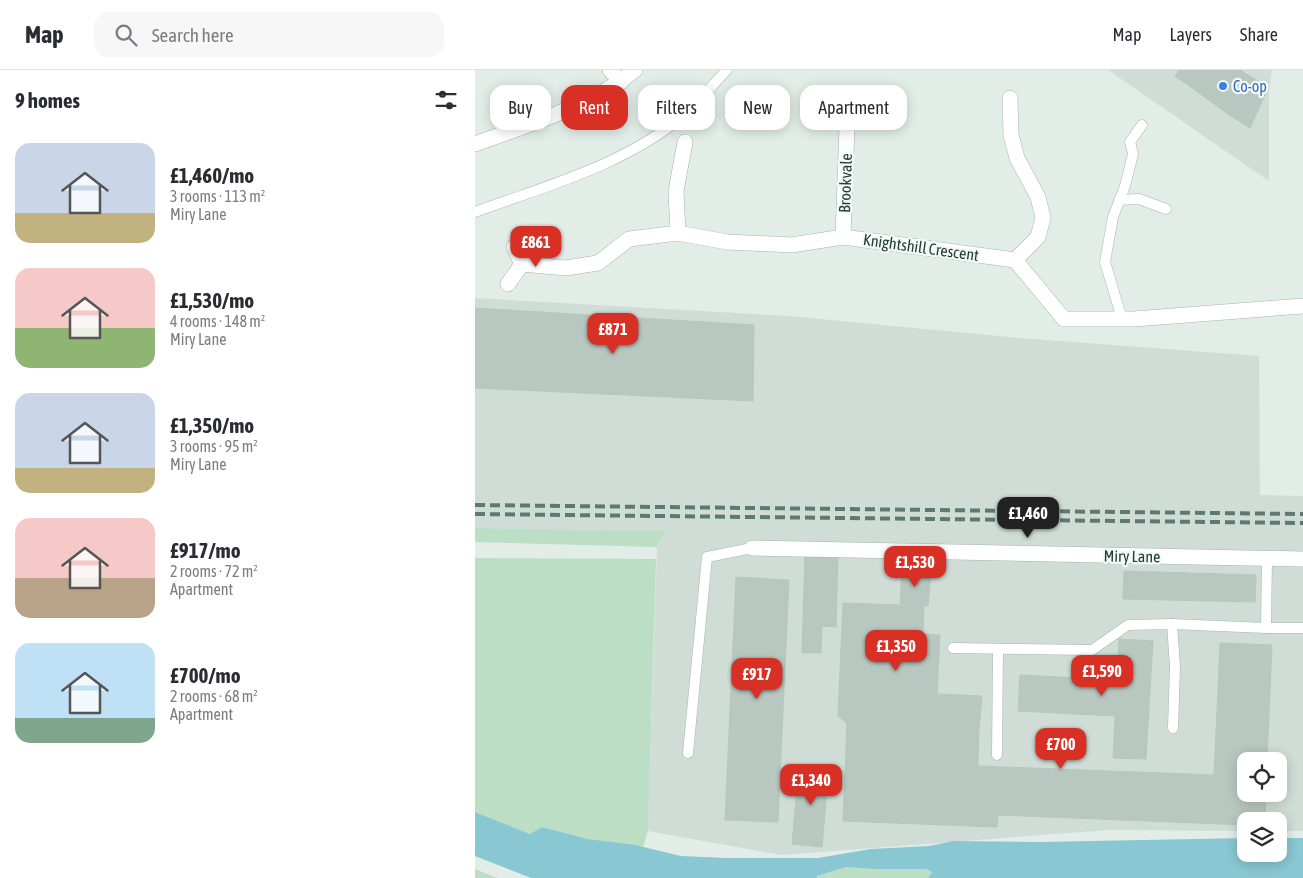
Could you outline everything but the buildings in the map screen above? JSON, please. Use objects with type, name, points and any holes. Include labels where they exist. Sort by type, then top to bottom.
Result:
[{"type":"street","points":[[611,70],[621,82]]},
{"type":"street","points":[[475,144],[577,105],[621,82],[635,70]]},
{"type":"street","points":[[1010,98],[1011,135],[1017,158],[1038,196],[1043,218],[1038,237],[1015,260],[1064,319],[1122,319],[1303,306]]},
{"type":"street","name":"Brookvale","points":[[843,236],[847,130]]},
{"type":"street","points":[[678,233],[676,191],[685,142]]},
{"type":"street","name":"Knightshill Crescent","points":[[522,264],[566,268],[598,263],[629,239],[678,233],[727,242],[792,245],[843,236],[1015,260]]},
{"type":"street","points":[[509,284],[522,264],[514,247]]},
{"type":"street","name":"Miry Lane","points":[[752,548],[1303,560]]},
{"type":"lane","points":[[475,212],[586,171],[626,153],[685,114],[727,70]]},
{"type":"lane","points":[[1122,319],[1105,262],[1109,234],[1125,186],[1133,154],[1130,142],[1142,125]]},
{"type":"lane","points":[[1119,200],[1139,199],[1166,209]]},
{"type":"lane","points":[[687,753],[707,558],[752,548]]},
{"type":"lane","points":[[1266,628],[1267,559]]},
{"type":"lane","points":[[1172,624],[1175,667],[1173,728]]},
{"type":"lane","points":[[953,648],[1092,650],[1128,625],[1172,624],[1303,628]]},
{"type":"lane","points":[[997,650],[997,755]]},
{"type":"shaded area","points":[[1108,70],[1272,70],[1269,92],[1269,181]]},
{"type":"shaded area","points":[[475,298],[789,316],[1021,338],[1259,356],[1260,495],[1303,496],[1303,831],[1287,831],[1287,812],[1237,812],[1237,831],[1109,830],[781,855],[648,831],[657,547],[665,531],[475,528]]},
{"type":"green space","points":[[475,528],[665,531],[657,547],[475,542]]},
{"type":"green space","points":[[475,558],[656,559],[648,831],[643,847],[588,839],[542,827],[530,834],[475,812]]},
{"type":"green space","points":[[846,867],[926,869],[932,872],[928,878],[817,878],[817,876]]},
{"type":"green space","points":[[475,869],[495,877],[498,878],[475,878]]},
{"type":"water","points":[[475,812],[530,834],[542,827],[588,839],[635,845],[681,856],[727,858],[818,858],[871,849],[929,846],[954,841],[1041,842],[1237,838],[1237,862],[1287,862],[1287,838],[1303,838],[1303,878],[928,878],[932,872],[926,869],[846,867],[817,876],[817,878],[531,878],[475,856]]},
{"type":"railway","points":[[475,505],[1303,514]]},
{"type":"railway","points":[[475,514],[1303,523]]},
{"type":"place","name":"Co-op","points":[[1223,86]]}]
